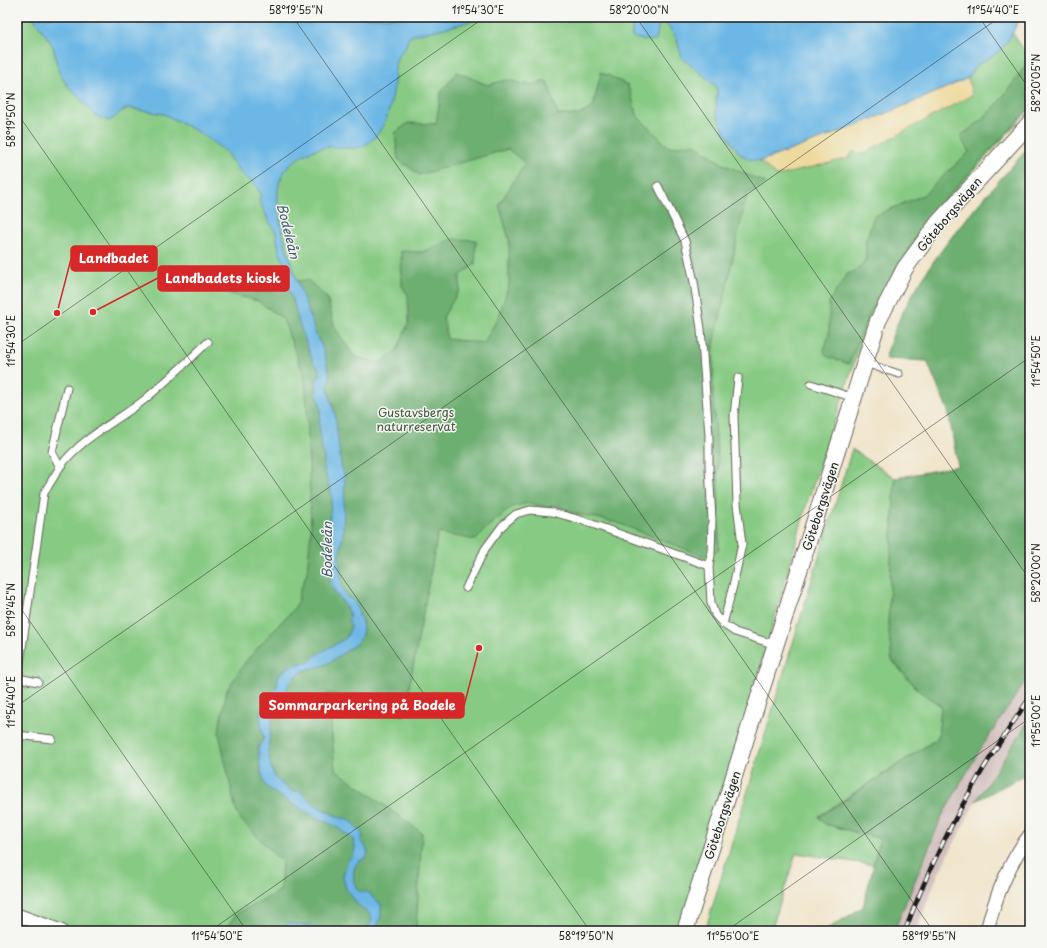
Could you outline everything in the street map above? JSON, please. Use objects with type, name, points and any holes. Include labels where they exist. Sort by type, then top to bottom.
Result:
[{"type":"street","name":"Göteborgsvägen","points":[[684,931],[878,321],[905,268],[938,223],[1030,123]]},
{"type":"street","points":[[987,931],[1003,884],[1017,854],[1030,835]]},
{"type":"street","points":[[17,915],[61,931]]},
{"type":"lane","points":[[658,186],[685,241],[702,330],[709,435],[712,520],[711,555],[709,566],[711,603],[715,615],[723,624],[735,632],[776,645]]},
{"type":"lane","points":[[38,682],[17,681],[44,493],[65,460],[90,439],[143,400],[208,342]]},
{"type":"lane","points":[[865,363],[899,374]]},
{"type":"lane","points":[[723,624],[742,544],[737,504],[734,416],[738,378]]},
{"type":"lane","points":[[811,384],[854,398]]},
{"type":"lane","points":[[60,467],[52,452],[66,388]]},
{"type":"lane","points":[[466,588],[486,549],[502,526],[516,514],[530,510],[552,512],[581,520],[709,566]]},
{"type":"lane","points":[[17,735],[52,739]]},
{"type":"shaded area","points":[[1030,674],[1030,719],[976,801],[938,874],[916,931],[894,931],[942,816],[978,753]]},
{"type":"green space","name":"Gustavsbergs naturreservat","points":[[17,17],[1002,17],[1030,59],[1030,109],[930,219],[867,325],[808,500],[684,931],[17,931]]},
{"type":"green space","points":[[1030,59],[1030,107],[928,218],[884,287],[868,317],[849,364],[828,357],[824,350],[829,335],[829,302],[847,274],[856,271],[866,259],[866,240],[874,216],[923,195],[969,152],[960,136],[990,111],[1007,91]]},
{"type":"green space","points":[[457,72],[487,85],[506,80],[531,85],[547,81],[558,115],[579,115],[593,107],[601,72],[628,85],[638,117],[669,147],[695,144],[723,164],[766,183],[747,194],[714,345],[713,396],[718,464],[719,550],[703,556],[615,522],[528,503],[512,507],[487,527],[476,540],[438,533],[404,716],[328,693],[335,769],[422,833],[416,931],[224,931],[237,913],[280,891],[282,862],[242,821],[236,811],[219,733],[227,690],[246,661],[293,610],[298,602],[299,594],[307,572],[311,530],[305,378],[283,319],[258,301],[230,294],[208,279],[211,271],[237,279],[263,283],[308,280],[327,298],[335,328],[355,357],[380,363],[397,350],[409,322],[408,295],[402,286],[401,251],[422,252],[453,239],[476,240],[475,264],[460,276],[460,289],[443,317],[447,339],[484,343],[499,316],[509,284],[509,239],[499,205],[525,163],[508,149],[419,175],[398,159],[395,133],[408,123],[436,124],[441,92]]},
{"type":"green space","points":[[1030,146],[1030,674],[978,753],[942,816],[894,931],[824,931],[863,907],[880,839],[825,824],[819,817],[938,738],[941,706],[919,691],[892,660],[888,624],[895,478],[958,466],[948,411],[927,361],[885,359],[897,324],[924,276],[957,230]]},
{"type":"green space","points":[[852,449],[895,478],[888,624],[892,660],[919,691],[942,706],[938,738],[819,816],[825,824],[880,838],[873,865],[796,853],[771,931],[705,931]]},
{"type":"green space","points":[[1030,719],[1030,772],[976,801]]},
{"type":"sand","points":[[968,78],[972,95],[864,153],[852,152],[849,158],[777,176],[760,161],[865,122]]},
{"type":"water","points":[[33,17],[484,17],[458,25],[417,34],[408,38],[406,46],[396,61],[394,85],[389,110],[383,125],[373,139],[367,144],[358,148],[319,148],[302,155],[288,167],[279,182],[278,202],[283,234],[316,335],[325,355],[330,377],[328,389],[335,414],[341,464],[345,478],[343,534],[339,557],[342,587],[347,597],[353,600],[358,607],[363,631],[357,643],[335,659],[325,665],[305,670],[289,683],[285,694],[279,701],[273,713],[268,751],[275,778],[292,791],[300,791],[324,810],[352,821],[363,835],[361,841],[366,847],[368,853],[366,858],[356,864],[354,879],[355,886],[358,890],[369,892],[373,898],[381,904],[381,917],[375,931],[364,931],[372,921],[370,914],[358,905],[346,889],[343,876],[347,862],[354,854],[355,847],[353,839],[335,826],[306,812],[273,792],[264,784],[260,766],[258,748],[264,738],[261,724],[262,705],[265,699],[277,686],[278,677],[287,668],[300,663],[308,663],[316,655],[346,638],[351,627],[348,620],[350,615],[345,605],[335,593],[330,581],[334,567],[332,557],[327,549],[325,540],[329,526],[332,495],[324,469],[319,423],[321,410],[316,380],[321,375],[319,368],[313,362],[299,323],[293,300],[283,275],[286,272],[284,262],[279,252],[276,232],[269,222],[259,200],[261,194],[253,182],[242,175],[225,151],[200,133],[164,114],[128,108],[120,112],[109,121],[96,116],[67,85],[59,73],[53,46]]},
{"type":"water","points":[[631,17],[660,17],[656,41],[642,40],[632,37]]},
{"type":"water","points":[[666,17],[1018,17],[1011,36],[1004,45],[998,52],[974,68],[968,78],[865,122],[760,161],[748,159],[740,154],[724,131],[716,112],[717,91],[715,85],[682,58],[676,37],[666,24]]},
{"type":"water","points":[[289,923],[294,925],[310,925],[321,931],[299,930],[293,928],[288,931],[277,931]]},
{"type":"railway","points":[[905,931],[931,868],[962,806],[990,757],[1030,697]]},
{"type":"place","name":"Landbadets kiosk","points":[[93,312]]},
{"type":"place","name":"Landbadet","points":[[57,313]]},
{"type":"place","name":"Sommarparkering på Bodele","points":[[479,648]]},
{"type":"water label","name":"Bodeleån","points":[[289,231]]},
{"type":"water label","name":"Bodeleån","points":[[326,550]]}]
